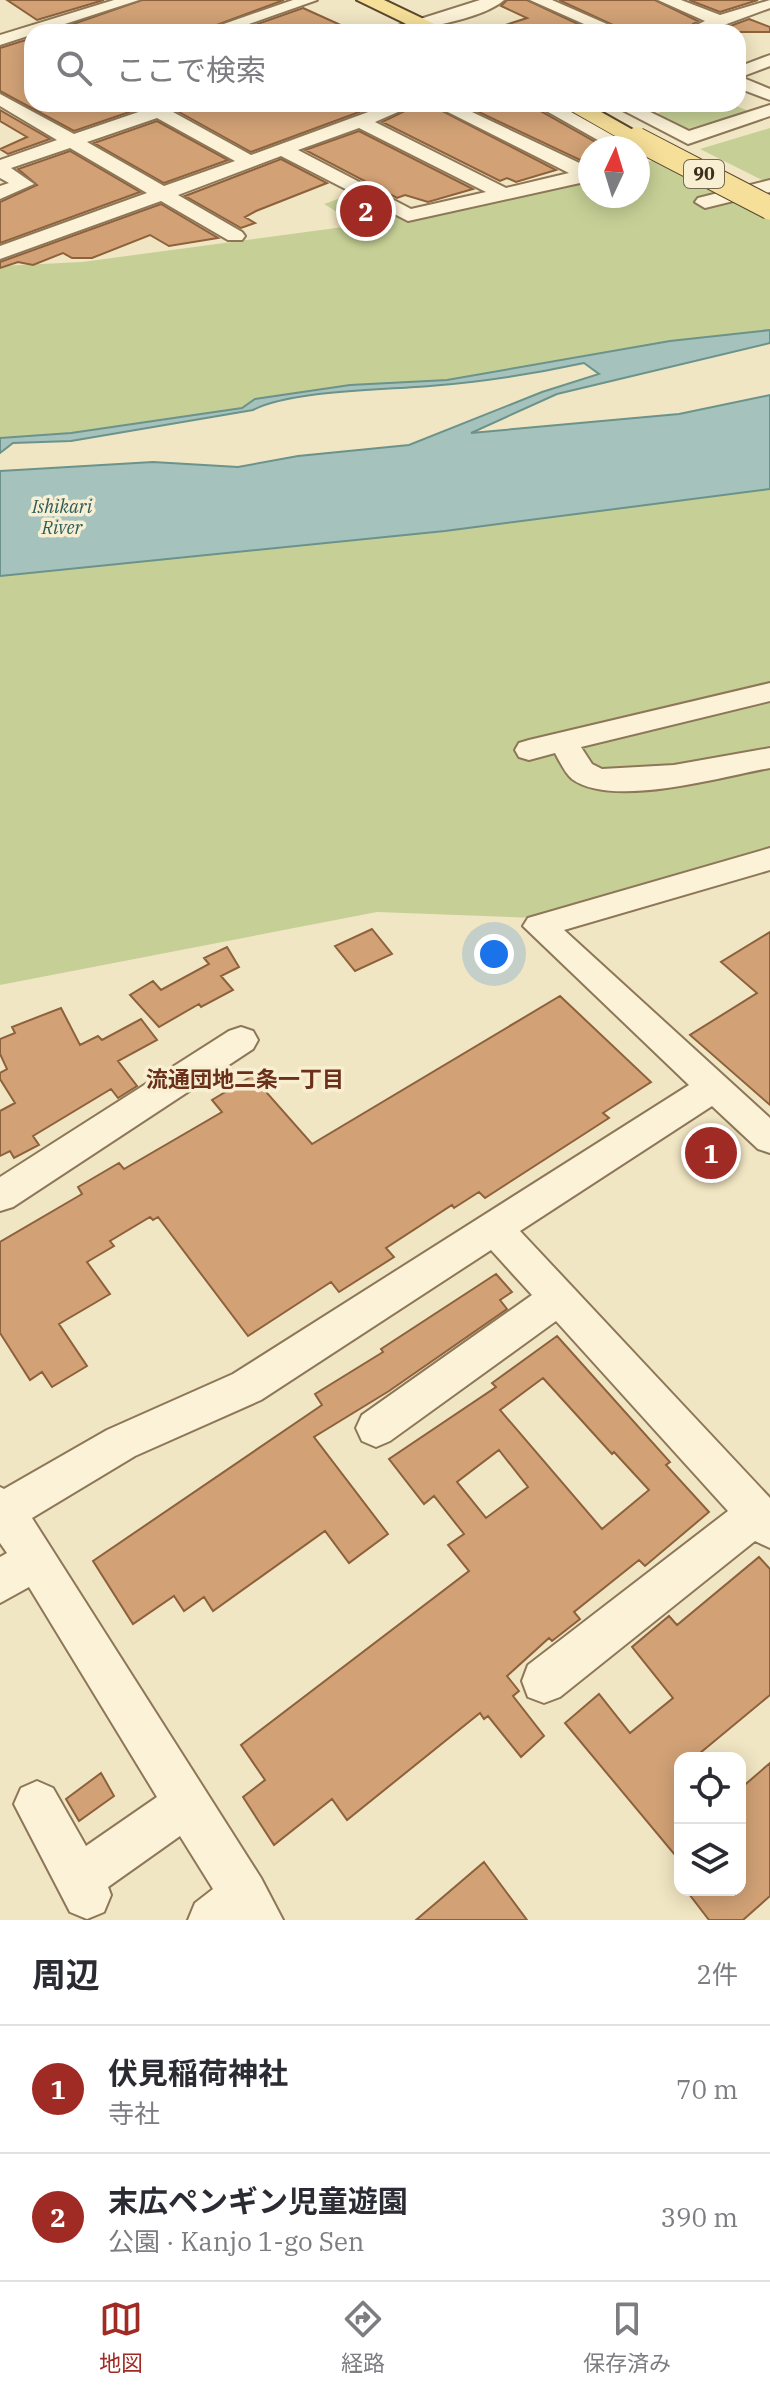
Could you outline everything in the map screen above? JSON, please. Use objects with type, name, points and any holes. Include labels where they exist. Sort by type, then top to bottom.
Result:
[{"type":"main road","points":[[342,0],[402,24]]},
{"type":"main road","points":[[367,0],[406,24]]},
{"type":"main road","name":"90","points":[[586,112],[635,136]]},
{"type":"main road","name":"90","points":[[604,112],[636,136]]},
{"type":"main road","name":"90","points":[[650,143],[770,194]]},
{"type":"main road","name":"90","points":[[650,144],[770,208]]},
{"type":"street","points":[[52,24],[131,0]]},
{"type":"street","points":[[234,24],[309,0]]},
{"type":"street","points":[[428,24],[496,0]]},
{"type":"street","points":[[538,0],[597,24]]},
{"type":"street","points":[[666,0],[720,21]]},
{"type":"street","points":[[712,24],[770,2]]},
{"type":"street","points":[[0,40],[24,33]]},
{"type":"street","points":[[746,70],[770,60]]},
{"type":"street","points":[[746,85],[770,95]]},
{"type":"street","points":[[0,99],[21,92]]},
{"type":"street","points":[[0,99],[235,236]]},
{"type":"street","points":[[650,138],[688,138],[770,110]]},
{"type":"street","points":[[0,168],[155,112]]},
{"type":"street","points":[[160,112],[251,162]]},
{"type":"street","points":[[0,253],[384,112]]},
{"type":"street","points":[[283,150],[408,215],[573,179],[583,172],[458,112]]},
{"type":"street","points":[[566,112],[633,136]]},
{"type":"street","points":[[624,112],[638,136]]},
{"type":"street","points":[[640,136],[657,112]]},
{"type":"street","points":[[359,121],[504,194]]},
{"type":"street","points":[[650,156],[698,142],[688,138]]},
{"type":"street","points":[[0,168],[24,184],[0,193]]},
{"type":"street","points":[[705,202],[770,186]]},
{"type":"street","points":[[529,750],[770,692]]},
{"type":"street","points":[[564,743],[580,771],[587,776],[615,782],[770,758]]},
{"type":"street","points":[[770,859],[539,926],[770,1139]]},
{"type":"street","points":[[0,1196],[241,1040]]},
{"type":"street","points":[[238,1912],[187,1803],[35,1558],[1,1509],[121,1443],[247,1387],[493,1226],[714,1087]]},
{"type":"street","points":[[493,1226],[764,1521],[544,1681]]},
{"type":"street","points":[[376,1428],[559,1297]]},
{"type":"street","points":[[0,1582],[35,1558]]},
{"type":"street","points":[[37,1804],[82,1888],[187,1803]]},
{"type":"green space","points":[[661,112],[746,112],[683,130],[654,115]]},
{"type":"green space","points":[[770,128],[770,184],[700,149]]},
{"type":"green space","points":[[656,160],[770,219],[770,330],[670,341],[447,380],[350,385],[255,399],[242,408],[71,433],[0,438],[0,266],[82,262],[358,225],[324,204],[357,192],[409,218],[578,178],[578,208],[650,208],[650,161]]},
{"type":"green space","points":[[770,489],[770,851],[535,918],[377,912],[0,985],[0,576]]},
{"type":"water","name":"Ishikari River","points":[[770,330],[770,343],[557,394],[471,433],[679,414],[770,395],[770,489],[445,531],[0,576],[0,471],[153,462],[238,467],[298,456],[409,445],[542,392],[599,374],[584,363],[469,382],[291,398],[253,410],[71,441],[13,443],[0,453],[0,438],[71,433],[242,408],[255,399],[350,385],[447,380],[670,341]]},
{"type":"building","points":[[7,0],[104,0],[37,20]]},
{"type":"building","points":[[142,0],[284,0],[220,24],[73,24]]},
{"type":"building","points":[[507,0],[527,0],[578,24],[508,24],[527,18],[501,6]]},
{"type":"building","points":[[559,0],[655,0],[698,21],[693,24],[611,24]]},
{"type":"building","points":[[689,0],[758,0],[720,12]]},
{"type":"building","points":[[303,8],[338,24],[258,24]]},
{"type":"building","points":[[749,19],[770,27],[770,32],[746,32],[746,24],[736,24]]},
{"type":"building","points":[[24,40],[24,104],[0,91],[0,48]]},
{"type":"building","points":[[0,110],[50,139],[8,154],[0,149],[27,137],[0,121]]},
{"type":"building","points":[[39,112],[130,112],[74,131]]},
{"type":"building","points":[[179,112],[359,112],[251,152]]},
{"type":"building","points":[[403,112],[444,112],[556,170],[516,182],[507,178],[500,181],[382,122]]},
{"type":"building","points":[[479,112],[542,112],[585,136],[578,136],[578,159]]},
{"type":"building","points":[[157,121],[228,160],[164,183],[94,143]]},
{"type":"building","points":[[359,131],[473,189],[428,202],[405,195],[397,198],[305,150]]},
{"type":"building","points":[[70,151],[140,192],[0,243],[0,202],[37,185],[18,169]]},
{"type":"building","points":[[281,159],[327,183],[256,211],[245,217],[255,223],[241,228],[185,196]]},
{"type":"building","points":[[161,204],[218,238],[169,246],[150,235],[92,258],[72,258],[63,253],[33,265],[18,262],[0,268],[0,262]]},
{"type":"building","points":[[372,929],[392,954],[355,971],[335,946]]},
{"type":"building","points":[[770,932],[770,1105],[690,1035],[757,993],[721,962]]},
{"type":"building","points":[[227,947],[239,967],[221,976],[233,990],[201,1007],[199,1004],[159,1027],[130,995],[153,981],[161,990],[209,964],[204,958]]},
{"type":"building","points":[[560,996],[651,1082],[603,1113],[609,1118],[485,1198],[479,1192],[454,1208],[452,1205],[386,1248],[394,1257],[339,1292],[331,1282],[248,1336],[158,1217],[153,1220],[150,1217],[110,1241],[114,1246],[87,1262],[110,1294],[59,1324],[87,1366],[52,1387],[42,1372],[30,1380],[0,1333],[0,1242],[82,1194],[78,1187],[119,1163],[124,1169],[222,1112],[212,1100],[252,1076],[312,1144]]},
{"type":"building","points":[[61,1008],[80,1045],[98,1036],[102,1040],[141,1019],[157,1040],[118,1061],[137,1086],[118,1098],[111,1089],[33,1136],[39,1145],[14,1158],[10,1151],[0,1156],[0,1111],[15,1103],[0,1079],[0,1073],[7,1069],[0,1054],[0,1039],[15,1033],[12,1027]]},
{"type":"building","points":[[496,1274],[512,1292],[500,1300],[507,1309],[389,1391],[314,1437],[388,1534],[349,1563],[325,1531],[213,1611],[204,1597],[184,1611],[174,1596],[133,1624],[93,1561],[322,1405],[315,1394],[383,1352],[381,1349]]},
{"type":"building","points":[[557,1336],[670,1462],[666,1465],[709,1512],[645,1566],[639,1560],[574,1612],[580,1619],[552,1641],[549,1638],[507,1676],[519,1691],[513,1696],[544,1736],[521,1757],[488,1716],[484,1719],[480,1713],[347,1820],[332,1799],[274,1845],[243,1797],[265,1780],[241,1745],[469,1571],[448,1545],[464,1534],[434,1496],[424,1504],[389,1459],[496,1387],[492,1383]],"holes":[[[543,1378],[649,1490],[602,1529],[500,1410]],[[499,1450],[528,1487],[486,1518],[457,1482]]]},
{"type":"building","points":[[759,1557],[770,1569],[770,1695],[701,1752],[674,1752],[674,1854],[565,1723],[599,1694],[630,1733],[673,1698],[632,1647],[669,1616],[677,1625]]},
{"type":"building","points":[[770,1763],[770,1896],[743,1920],[709,1920],[691,1896],[746,1896],[746,1784]]},
{"type":"building","points":[[101,1773],[114,1796],[79,1821],[66,1799]]},
{"type":"building","points":[[484,1862],[527,1920],[416,1920]]},
{"type":"place","name":"末広ペンギン児童遊園","points":[[366,211]]},
{"type":"place","name":"伏見稲荷神社","points":[[711,1153]]},
{"type":"district","name":"流通団地二条一丁目","points":[[245,1079]]}]
